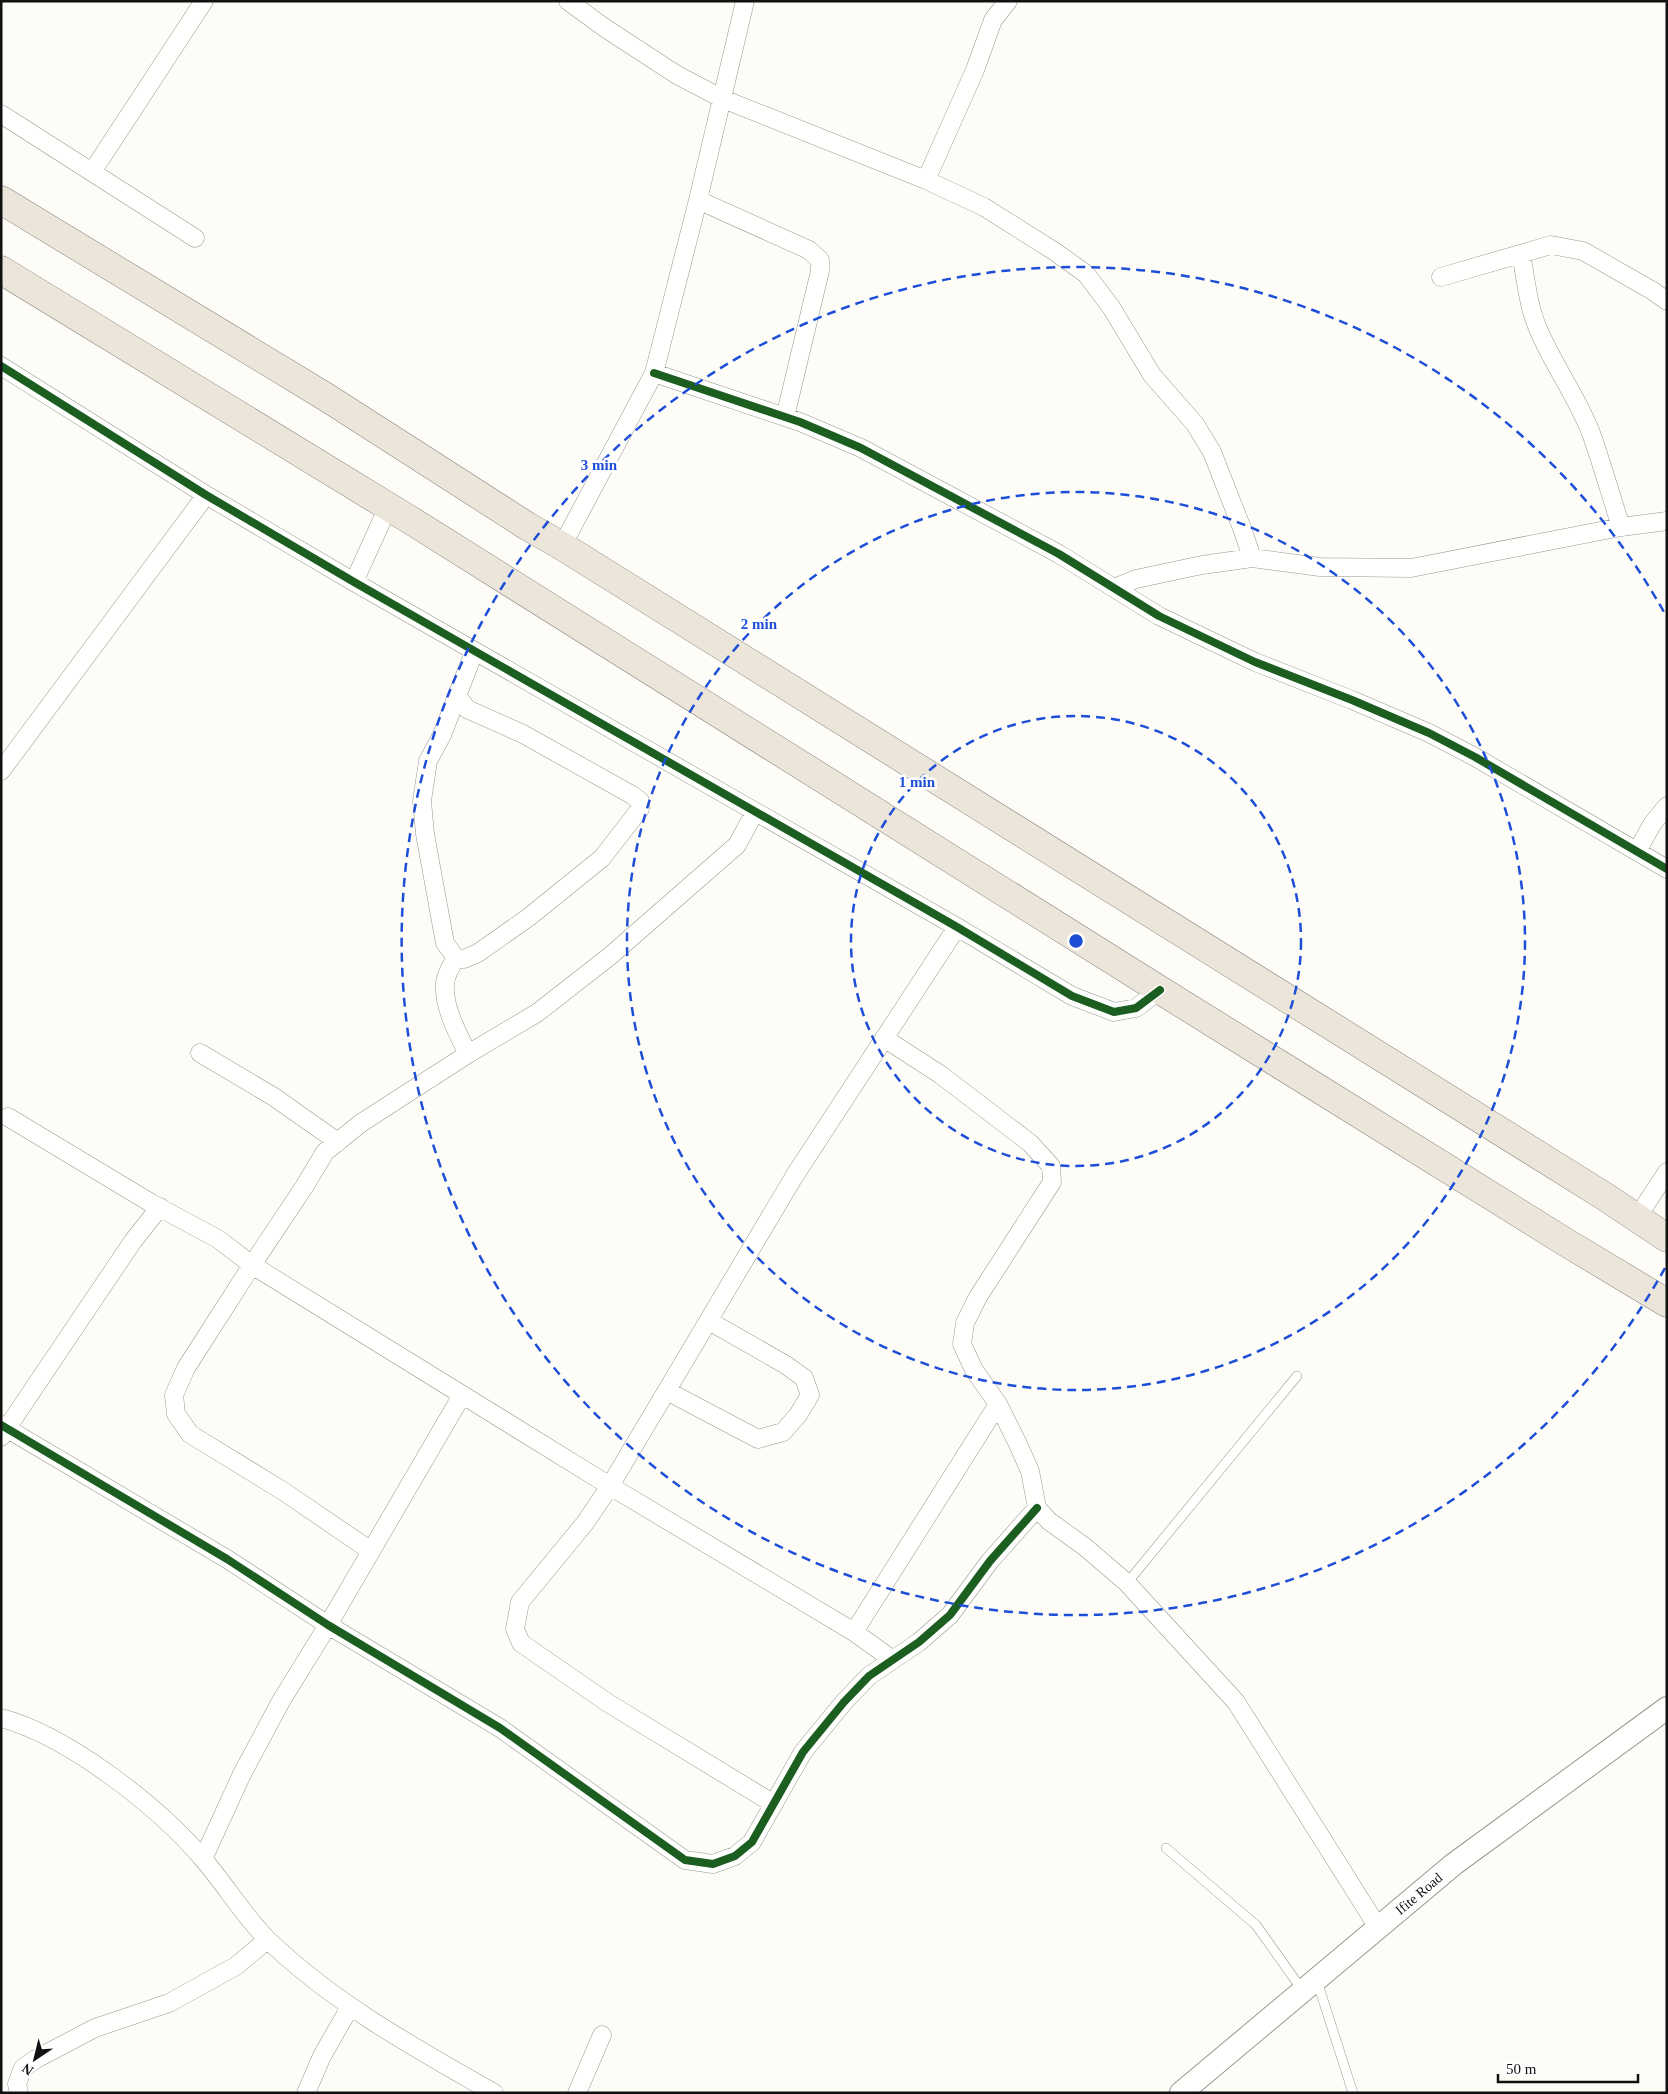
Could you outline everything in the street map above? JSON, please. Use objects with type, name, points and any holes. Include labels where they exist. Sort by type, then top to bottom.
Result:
[{"type":"highway","points":[[1,200],[326,397],[518,520],[1604,1196],[1667,1238]]},
{"type":"highway","points":[[1,270],[388,506],[1567,1244],[1667,1303]]},
{"type":"street","points":[[92,172],[204,1]]},
{"type":"street","points":[[568,1],[605,28],[677,75],[723,99],[926,180],[984,207],[1054,251],[1086,274],[1111,307],[1152,375],[1195,424],[1212,452],[1244,531],[1252,558]]},
{"type":"street","points":[[562,546],[654,374],[723,99],[745,1]]},
{"type":"street","points":[[926,180],[975,70],[993,20],[1008,1]]},
{"type":"street","points":[[1,114],[195,238]]},
{"type":"street","points":[[698,200],[809,250],[820,260],[820,271],[785,417]]},
{"type":"street","points":[[1441,277],[1551,245],[1583,252],[1653,291],[1667,301]]},
{"type":"street","points":[[1521,254],[1530,302],[1538,329],[1551,357],[1576,400],[1591,433],[1621,527]]},
{"type":"street","points":[[1,366],[206,495],[474,652],[957,927],[1072,996],[1114,1012],[1136,1008],[1160,990]]},
{"type":"street","points":[[654,374],[785,417],[861,448],[1059,554],[1159,616],[1255,662],[1430,733],[1475,757],[1667,869]]},
{"type":"street","points":[[1,771],[206,495]]},
{"type":"street","points":[[354,582],[388,506]]},
{"type":"street","points":[[1114,588],[1136,579],[1202,565],[1252,558],[1320,567],[1410,568],[1621,527],[1667,521]]},
{"type":"street","points":[[458,697],[468,709],[523,734],[640,801],[640,809],[602,858],[528,917],[478,953],[464,959],[456,958],[445,943],[425,834],[422,801],[428,761],[442,735],[474,652]]},
{"type":"street","points":[[1637,851],[1653,823],[1667,806]]},
{"type":"street","points":[[372,1551],[282,1491],[190,1434],[176,1414],[174,1395],[186,1368],[304,1188],[325,1152],[361,1124],[468,1054],[537,1013],[610,956],[737,845],[755,812]]},
{"type":"street","points":[[774,1804],[608,1703],[521,1643],[515,1629],[520,1602],[574,1537],[610,1486],[795,1175],[957,927]]},
{"type":"street","points":[[456,958],[448,971],[445,984],[456,1029],[468,1054]]},
{"type":"street","points":[[884,1038],[941,1075],[1030,1143],[1051,1166],[1052,1182],[978,1297],[965,1323],[962,1344],[974,1370],[998,1404],[1030,1471],[1037,1508],[1049,1521],[1085,1547],[1127,1583],[1236,1702],[1379,1929]]},
{"type":"street","points":[[200,1052],[274,1097],[338,1142]]},
{"type":"street","points":[[8,1117],[218,1239],[252,1265],[610,1486],[854,1632],[893,1660]]},
{"type":"street","points":[[1636,1219],[1667,1172]]},
{"type":"street","points":[[160,1207],[133,1241],[3,1430],[227,1559],[328,1625],[500,1728],[685,1860],[714,1864],[735,1856],[752,1842],[803,1752],[838,1709],[869,1676],[919,1642],[950,1615],[990,1561],[1037,1508]]},
{"type":"street","points":[[667,1391],[758,1439],[783,1432],[798,1415],[806,1402],[810,1395],[804,1378],[786,1365],[709,1320]]},
{"type":"street","points":[[203,1859],[242,1774],[281,1701],[372,1551],[462,1395]]},
{"type":"street","points":[[854,1632],[998,1404]]},
{"type":"street","name":"Ifite Road","points":[[1181,2093],[1379,1929],[1454,1864],[1667,1708]]},
{"type":"street","points":[[1,1718],[19,1723],[68,1748],[153,1808],[203,1859],[267,1940],[299,1969],[350,2007],[417,2050],[494,2093]]},
{"type":"street","points":[[19,2093],[17,2084],[23,2068],[36,2059],[95,2028],[169,2003],[236,1966],[267,1940]]},
{"type":"street","points":[[306,2093],[322,2056],[350,2007]]},
{"type":"street","points":[[576,2093],[602,2035]]},
{"type":"lane","points":[[1127,1583],[1297,1376]]},
{"type":"lane","points":[[1166,1848],[1256,1925],[1310,1986],[1353,2093]]},
{"type":"cycle path","points":[[1,366],[206,495],[354,582],[957,927],[1072,996],[1114,1012],[1136,1008],[1160,990]]},
{"type":"cycle path","points":[[654,373],[800,422],[861,448],[1059,554],[1159,616],[1255,662],[1429,733],[1475,757],[1667,869]]},
{"type":"cycle path","points":[[1,1425],[227,1559],[328,1625],[500,1728],[685,1860],[713,1864],[735,1856],[752,1842],[803,1752],[844,1702],[869,1676],[919,1642],[950,1615],[990,1561],[1037,1508]]}]
